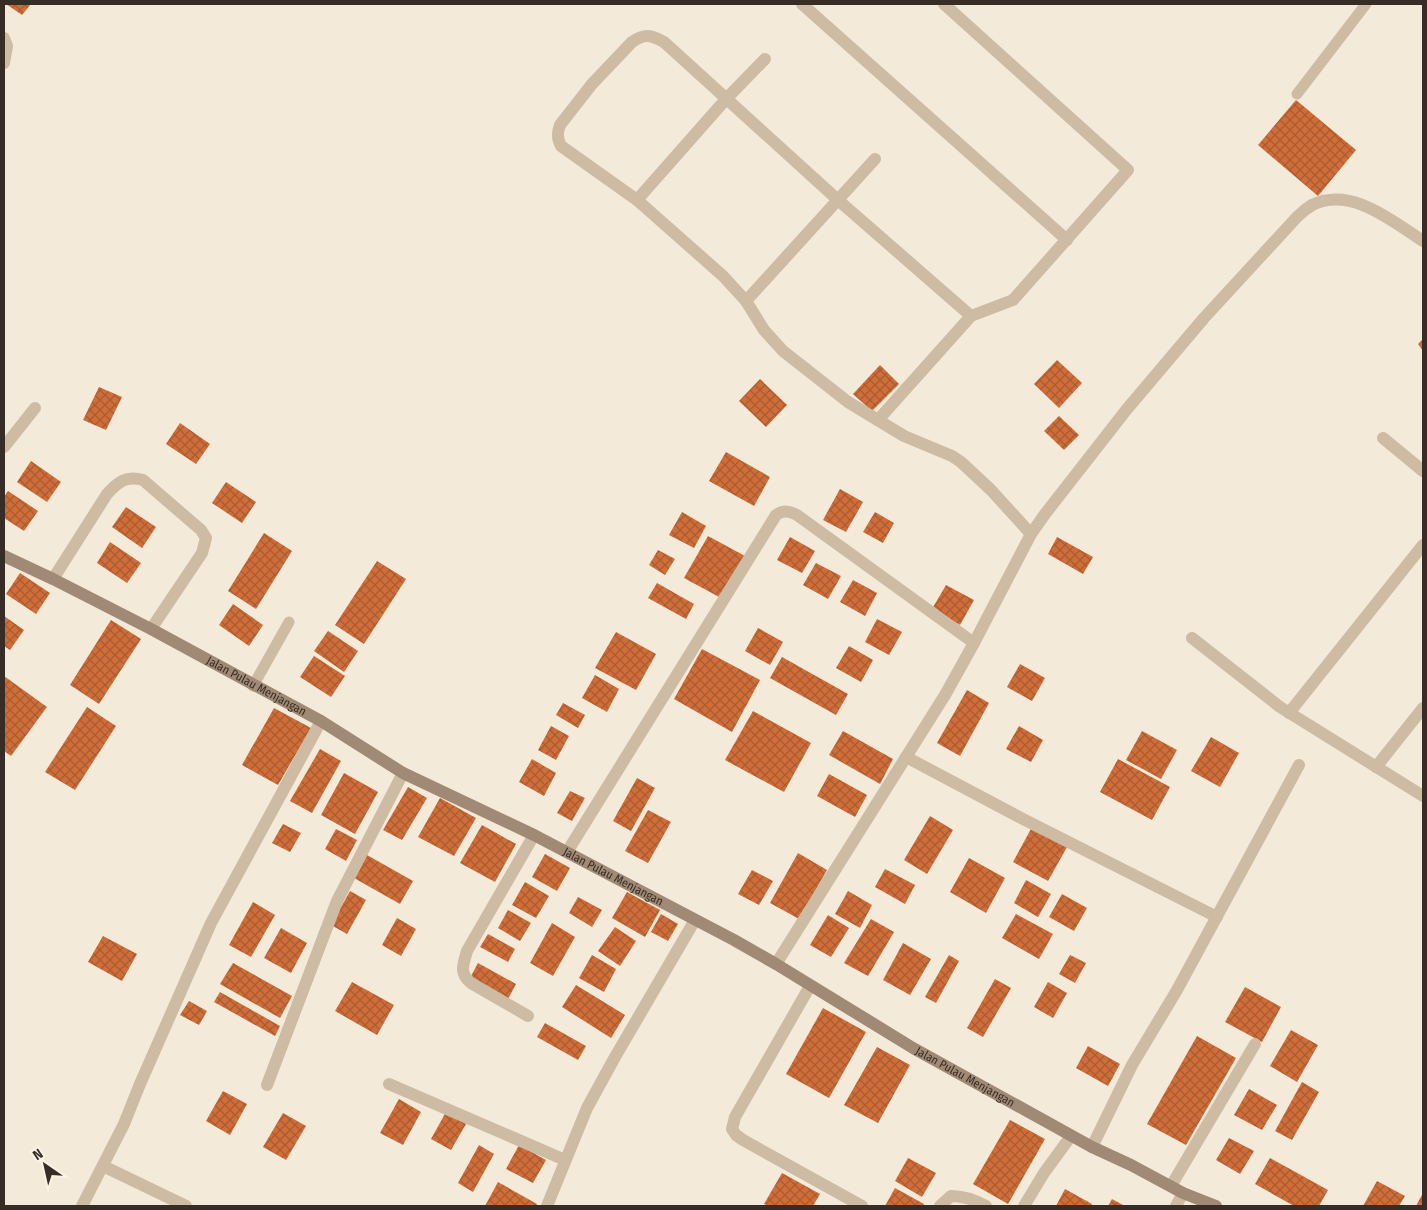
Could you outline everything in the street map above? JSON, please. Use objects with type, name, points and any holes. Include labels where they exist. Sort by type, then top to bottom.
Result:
[{"type":"street","points":[[802,4],[1067,240]]},
{"type":"street","points":[[878,420],[971,316],[1014,300],[1128,170],[944,4]]},
{"type":"street","points":[[971,316],[838,200],[664,42],[653,36],[639,37],[632,42],[592,84],[560,125],[557,133],[561,146],[637,200],[722,276],[746,301],[764,330],[783,351],[848,402],[904,436],[952,456],[961,462],[991,490],[1031,534]]},
{"type":"street","points":[[4,38],[7,46],[4,63]]},
{"type":"street","points":[[637,200],[727,98],[765,59]]},
{"type":"street","points":[[746,301],[875,159]]},
{"type":"street","points":[[776,964],[906,757],[974,643],[1031,534],[1044,514],[1127,409],[1197,326],[1297,217],[1311,205],[1325,201],[1340,200],[1369,206],[1423,241]]},
{"type":"street","points":[[4,447],[35,408]]},
{"type":"street","points":[[1383,438],[1423,471]]},
{"type":"street","points":[[53,579],[107,494],[116,484],[124,479],[135,478],[142,480],[201,530],[206,538],[202,553],[151,629]]},
{"type":"street","points":[[567,852],[776,515],[782,511],[797,515],[974,643]]},
{"type":"street","points":[[1289,714],[1423,545]]},
{"type":"street","name":"Jalan Pulau Menjangan","points":[[4,556],[151,629],[320,721],[403,773],[534,835],[776,964],[945,1066],[1092,1148],[1183,1193],[1216,1206]]},
{"type":"street","points":[[1192,638],[1289,714],[1423,796]]},
{"type":"street","points":[[1376,767],[1423,708]]},
{"type":"street","points":[[82,1206],[124,1124],[211,923],[320,721]]},
{"type":"street","points":[[906,757],[1023,819],[1217,917]]},
{"type":"street","points":[[1092,1148],[1132,1065],[1177,990],[1299,765]]},
{"type":"street","points":[[267,1085],[337,901],[403,773]]},
{"type":"street","points":[[528,1016],[471,983],[465,977],[463,967],[467,951],[534,835]]},
{"type":"street","points":[[546,1206],[587,1108],[614,1057],[695,920]]},
{"type":"street","points":[[810,986],[735,1117],[732,1129],[743,1140],[862,1206]]},
{"type":"street","points":[[1171,1186],[1255,1044]]},
{"type":"street","points":[[389,1084],[565,1160]]},
{"type":"street","points":[[1024,1206],[1044,1173],[1071,1136]]},
{"type":"street","points":[[103,1166],[186,1206]]},
{"type":"street","points":[[1176,1206],[1183,1193]]},
{"type":"street","points":[[940,1206],[951,1196],[962,1196],[986,1206]]},
{"type":"lane","points":[[1297,94],[1366,4]]},
{"type":"lane","points":[[254,686],[290,622]]},
{"type":"building","points":[[6,4],[31,4],[22,15]]},
{"type":"building","points":[[1296,100],[1356,150],[1318,196],[1258,145]]},
{"type":"building","points":[[1423,339],[1423,351],[1418,344]]},
{"type":"building","points":[[1057,360],[1082,383],[1059,408],[1034,384]]},
{"type":"building","points":[[880,365],[899,384],[872,411],[853,394]]},
{"type":"building","points":[[760,379],[787,405],[766,427],[739,401]]},
{"type":"building","points":[[99,387],[122,397],[106,430],[83,420]]},
{"type":"building","points":[[1059,416],[1079,435],[1064,450],[1044,431]]},
{"type":"building","points":[[180,423],[210,444],[196,464],[166,444]]},
{"type":"building","points":[[726,452],[770,477],[754,506],[709,481]]},
{"type":"building","points":[[31,461],[61,482],[47,502],[17,482]]},
{"type":"building","points":[[226,482],[256,502],[242,523],[212,503]]},
{"type":"building","points":[[840,489],[863,502],[846,532],[823,520]]},
{"type":"building","points":[[8,491],[38,511],[24,531],[4,518],[4,497]]},
{"type":"building","points":[[126,507],[156,527],[142,548],[112,527]]},
{"type":"building","points":[[682,512],[706,526],[694,548],[669,535]]},
{"type":"building","points":[[875,512],[894,523],[883,543],[863,532]]},
{"type":"building","points":[[264,533],[292,551],[256,609],[228,591]]},
{"type":"building","points":[[708,536],[745,556],[721,598],[684,578]]},
{"type":"building","points":[[790,537],[815,551],[802,573],[777,560]]},
{"type":"building","points":[[1057,537],[1093,557],[1083,574],[1048,554]]},
{"type":"building","points":[[110,542],[141,563],[127,583],[97,563]]},
{"type":"building","points":[[658,550],[675,559],[665,575],[649,565]]},
{"type":"building","points":[[377,561],[406,579],[364,644],[335,625]]},
{"type":"building","points":[[816,563],[841,576],[828,599],[803,585]]},
{"type":"building","points":[[20,573],[50,593],[36,614],[6,594]]},
{"type":"building","points":[[853,580],[877,593],[865,616],[840,602]]},
{"type":"building","points":[[657,583],[694,604],[686,619],[648,598]]},
{"type":"building","points":[[946,585],[974,600],[960,625],[932,609]]},
{"type":"building","points":[[233,604],[263,625],[249,646],[219,625]]},
{"type":"building","points":[[4,616],[24,630],[10,650],[4,646]]},
{"type":"building","points":[[877,619],[902,632],[889,655],[865,642]]},
{"type":"building","points":[[111,620],[141,639],[99,704],[70,685]]},
{"type":"building","points":[[758,628],[783,642],[770,665],[745,651]]},
{"type":"building","points":[[328,631],[358,651],[344,672],[314,651]]},
{"type":"building","points":[[616,632],[656,654],[636,690],[595,668]]},
{"type":"building","points":[[849,646],[873,660],[861,682],[836,668]]},
{"type":"building","points":[[702,649],[760,680],[732,732],[674,699]]},
{"type":"building","points":[[314,656],[345,676],[331,697],[300,677]]},
{"type":"building","points":[[782,657],[848,694],[836,715],[770,678]]},
{"type":"building","points":[[1020,664],[1045,678],[1032,701],[1007,687]]},
{"type":"building","points":[[595,675],[619,689],[607,712],[582,698]]},
{"type":"building","points":[[4,676],[47,707],[11,756],[4,751]]},
{"type":"building","points":[[967,690],[989,703],[960,756],[937,743]]},
{"type":"building","points":[[563,703],[585,715],[578,728],[556,715]]},
{"type":"building","points":[[87,707],[116,726],[75,790],[45,772]]},
{"type":"building","points":[[274,708],[311,728],[278,785],[242,765]]},
{"type":"building","points":[[753,711],[811,743],[784,792],[725,760]]},
{"type":"building","points":[[551,726],[569,736],[556,760],[538,750]]},
{"type":"building","points":[[1019,726],[1043,740],[1031,762],[1006,749]]},
{"type":"building","points":[[843,731],[893,759],[880,784],[829,755]]},
{"type":"building","points":[[1142,731],[1177,750],[1161,779],[1126,760]]},
{"type":"building","points":[[1211,737],[1239,753],[1220,787],[1191,771]]},
{"type":"building","points":[[320,749],[341,761],[312,813],[290,801]]},
{"type":"building","points":[[532,759],[556,773],[544,796],[519,782]]},
{"type":"building","points":[[1118,759],[1170,787],[1152,820],[1100,792]]},
{"type":"building","points":[[344,773],[378,792],[355,834],[321,815]]},
{"type":"building","points":[[829,774],[867,795],[855,817],[817,796]]},
{"type":"building","points":[[637,778],[655,788],[631,831],[613,821]]},
{"type":"building","points":[[408,787],[427,798],[402,840],[383,830]]},
{"type":"building","points":[[570,791],[585,798],[572,821],[557,813]]},
{"type":"building","points":[[440,798],[476,818],[454,856],[418,837]]},
{"type":"building","points":[[648,810],[671,822],[648,863],[625,851]]},
{"type":"building","points":[[930,816],[953,830],[927,874],[904,860]]},
{"type":"building","points":[[283,824],[301,833],[290,852],[272,843]]},
{"type":"building","points":[[482,825],[516,844],[495,882],[460,863]]},
{"type":"building","points":[[1032,827],[1067,847],[1048,881],[1013,862]]},
{"type":"building","points":[[336,829],[357,840],[346,861],[325,849]]},
{"type":"building","points":[[798,853],[827,870],[799,919],[770,903]]},
{"type":"building","points":[[545,854],[570,868],[557,891],[532,877]]},
{"type":"building","points":[[367,855],[413,881],[400,904],[354,878]]},
{"type":"building","points":[[969,858],[1005,878],[986,913],[950,892]]},
{"type":"building","points":[[885,869],[915,885],[905,904],[875,887]]},
{"type":"building","points":[[752,870],[773,881],[759,905],[738,894]]},
{"type":"building","points":[[1026,880],[1051,894],[1038,917],[1014,903]]},
{"type":"building","points":[[525,882],[549,896],[536,918],[512,905]]},
{"type":"building","points":[[350,891],[366,900],[347,934],[331,925]]},
{"type":"building","points":[[848,891],[872,905],[860,928],[835,914]]},
{"type":"building","points":[[627,892],[660,910],[645,937],[612,918]]},
{"type":"building","points":[[1062,894],[1087,908],[1074,931],[1049,917]]},
{"type":"building","points":[[578,897],[602,910],[592,927],[569,913]]},
{"type":"building","points":[[253,902],[275,915],[251,957],[229,945]]},
{"type":"building","points":[[508,910],[531,923],[520,941],[498,928]]},
{"type":"building","points":[[661,914],[678,924],[668,941],[651,932]]},
{"type":"building","points":[[1016,914],[1053,934],[1039,959],[1002,938]]},
{"type":"building","points":[[828,915],[849,928],[831,957],[810,945]]},
{"type":"building","points":[[397,918],[416,929],[401,956],[382,945]]},
{"type":"building","points":[[871,919],[894,932],[868,976],[844,963]]},
{"type":"building","points":[[552,923],[575,937],[553,976],[530,963]]},
{"type":"building","points":[[615,927],[636,941],[620,966],[598,951]]},
{"type":"building","points":[[281,928],[307,943],[291,973],[264,958]]},
{"type":"building","points":[[488,934],[515,949],[508,962],[480,947]]},
{"type":"building","points":[[103,936],[137,954],[122,981],[88,962]]},
{"type":"building","points":[[903,943],[931,959],[910,995],[883,980]]},
{"type":"building","points":[[592,955],[616,969],[604,992],[579,978]]},
{"type":"building","points":[[949,955],[959,961],[936,1003],[925,997]]},
{"type":"building","points":[[1070,955],[1086,963],[1075,983],[1059,974]]},
{"type":"building","points":[[233,963],[292,996],[280,1018],[220,984]]},
{"type":"building","points":[[478,963],[516,984],[508,999],[470,978]]},
{"type":"building","points":[[995,979],[1011,988],[983,1037],[967,1028]]},
{"type":"building","points":[[352,982],[394,1005],[377,1035],[335,1011]]},
{"type":"building","points":[[1048,982],[1067,993],[1053,1018],[1034,1007]]},
{"type":"building","points":[[576,985],[625,1015],[611,1038],[562,1007]]},
{"type":"building","points":[[1245,987],[1281,1007],[1262,1042],[1225,1022]]},
{"type":"building","points":[[220,992],[280,1026],[275,1036],[214,1002]]},
{"type":"building","points":[[189,1001],[207,1011],[199,1025],[180,1015]]},
{"type":"building","points":[[823,1008],[866,1032],[829,1098],[786,1074]]},
{"type":"building","points":[[545,1023],[586,1046],[578,1060],[537,1037]]},
{"type":"building","points":[[1291,1030],[1318,1045],[1297,1082],[1270,1066]]},
{"type":"building","points":[[1197,1036],[1236,1058],[1186,1145],[1147,1124]]},
{"type":"building","points":[[1088,1046],[1120,1064],[1108,1086],[1076,1068]]},
{"type":"building","points":[[877,1047],[910,1065],[878,1123],[844,1105]]},
{"type":"building","points":[[1302,1082],[1319,1092],[1292,1140],[1275,1131]]},
{"type":"building","points":[[1249,1089],[1277,1105],[1262,1130],[1234,1115]]},
{"type":"building","points":[[223,1091],[247,1104],[230,1135],[206,1121]]},
{"type":"building","points":[[399,1099],[421,1112],[403,1145],[380,1133]]},
{"type":"building","points":[[446,1112],[466,1124],[451,1150],[431,1139]]},
{"type":"building","points":[[283,1113],[306,1126],[286,1160],[263,1147]]},
{"type":"building","points":[[1010,1120],[1045,1139],[1008,1204],[973,1184]]},
{"type":"building","points":[[1229,1138],[1254,1151],[1240,1174],[1216,1160]]},
{"type":"building","points":[[479,1145],[494,1154],[473,1192],[458,1183]]},
{"type":"building","points":[[519,1145],[546,1160],[533,1183],[506,1169]]},
{"type":"building","points":[[908,1158],[936,1173],[922,1197],[895,1181]]},
{"type":"building","points":[[1270,1158],[1328,1190],[1319,1206],[1294,1206],[1255,1184]]},
{"type":"building","points":[[782,1173],[820,1194],[813,1206],[769,1206],[764,1204]]},
{"type":"building","points":[[1377,1181],[1405,1196],[1399,1206],[1363,1206]]},
{"type":"building","points":[[498,1182],[537,1204],[536,1206],[485,1206]]},
{"type":"building","points":[[895,1188],[924,1204],[923,1206],[885,1206]]},
{"type":"building","points":[[1065,1189],[1092,1204],[1091,1206],[1056,1206]]},
{"type":"building","points":[[1423,1193],[1423,1206],[1416,1206]]},
{"type":"building","points":[[1112,1199],[1125,1206],[1108,1206]]}]
